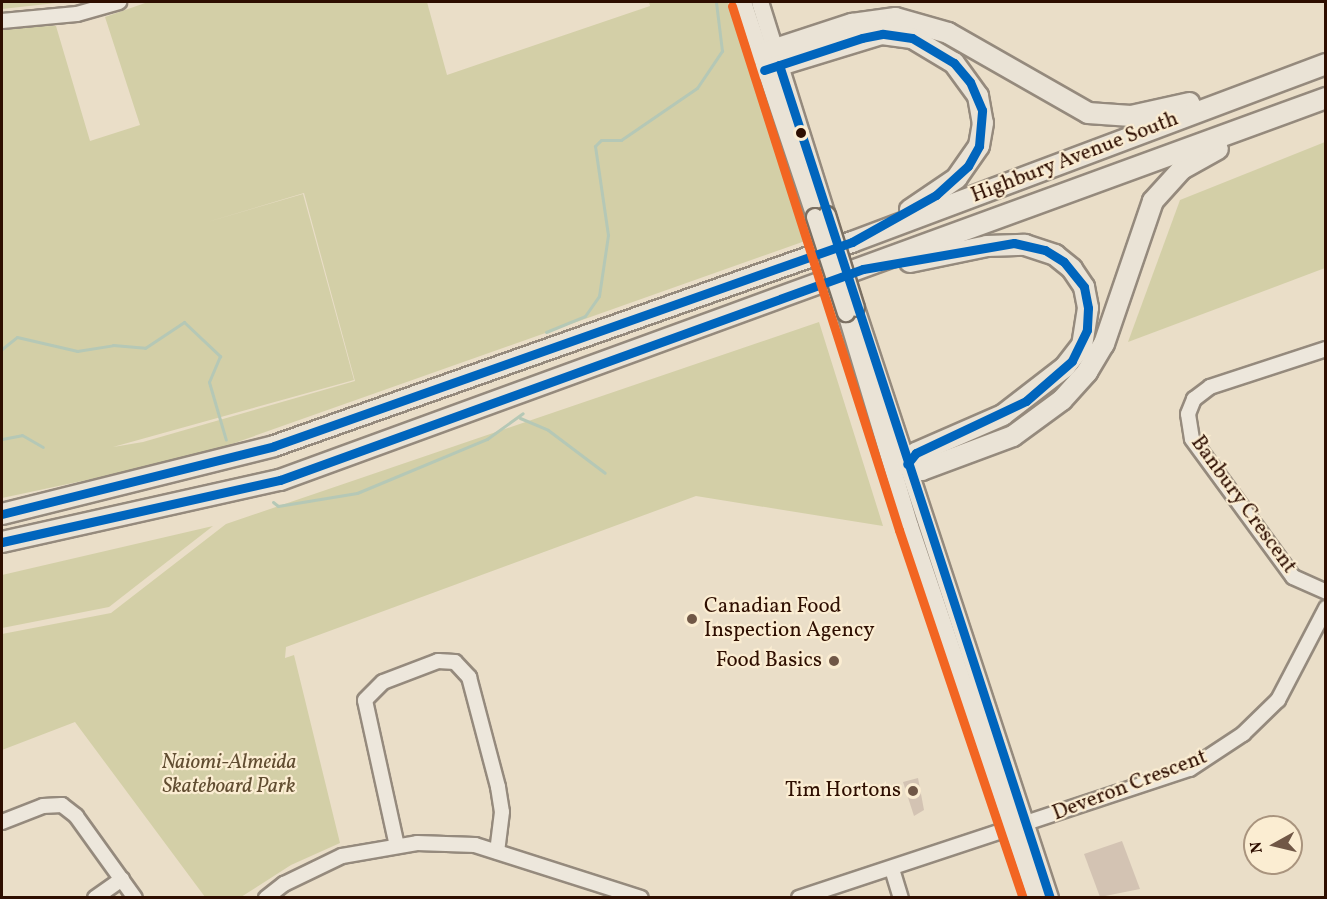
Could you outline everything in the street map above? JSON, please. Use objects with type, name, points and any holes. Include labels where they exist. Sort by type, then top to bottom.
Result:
[{"type":"highway","points":[[769,59],[866,20],[917,21],[948,33],[1068,105],[1109,117],[1152,113],[1288,78]]},
{"type":"highway","points":[[769,59],[862,38],[894,34],[912,38],[954,63],[978,96],[982,135],[968,166],[936,195],[852,242]]},
{"type":"highway","name":"Highbury Avenue South","points":[[2,514],[274,446],[852,242],[1326,64]]},
{"type":"highway","points":[[900,467],[922,470],[990,447],[1037,421],[1062,400],[1087,372],[1104,344],[1144,221],[1162,188],[1195,160],[1318,101]]},
{"type":"highway","name":"Highbury Avenue South","points":[[2,542],[280,480],[1318,101]]},
{"type":"highway","points":[[863,269],[1014,243],[1055,255],[1072,269],[1085,292],[1088,330],[1072,361],[1003,415],[916,453],[900,467]]},
{"type":"main road","points":[[743,2],[769,59],[821,215],[900,467],[1019,828],[1036,897]]},
{"type":"main road","points":[[759,2],[769,59]]},
{"type":"main road","points":[[1019,828],[1050,897]]},
{"type":"street","points":[[2,21],[77,14],[119,2]]},
{"type":"street","name":"Banbury Crescent","points":[[1326,349],[1210,387],[1194,399],[1188,414],[1192,439],[1293,578],[1326,592]]},
{"type":"street","name":"Deveron Crescent","points":[[800,897],[1019,828],[1190,769],[1218,753],[1278,700],[1326,608]]},
{"type":"street","points":[[397,846],[365,700],[383,682],[438,661],[455,662],[469,677],[498,787],[502,812],[497,852]]},
{"type":"street","points":[[2,822],[43,806],[62,806],[76,816],[135,897]]},
{"type":"street","points":[[266,897],[284,884],[342,856],[397,846],[475,845],[641,897]]},
{"type":"street","points":[[892,869],[901,897]]},
{"type":"street","points":[[95,897],[122,879]]},
{"type":"green space","points":[[2,2],[65,2],[2,9]]},
{"type":"green space","points":[[148,2],[427,2],[447,75],[650,6],[649,2],[728,2],[808,240],[195,457],[2,498],[2,27],[56,26],[90,141],[140,125],[105,17]],"holes":[[[304,193],[355,381],[143,442],[113,447],[354,380],[303,194],[204,223]]]},
{"type":"green space","points":[[1325,142],[1325,268],[1128,342],[1180,200]]},
{"type":"green space","name":"Naiomi-Almeida Skateboard Park","points":[[819,322],[883,526],[696,496],[286,647],[285,658],[294,655],[340,843],[291,865],[241,897],[205,897],[75,722],[2,750],[2,634],[111,613],[226,524]]},
{"type":"green space","points":[[213,526],[109,607],[2,628],[2,575]]},
{"type":"building","name":"Tim Hortons","points":[[918,778],[924,810],[914,816],[903,782]]},
{"type":"building","points":[[1122,841],[1140,889],[1100,897],[1084,854]]},
{"type":"waterway","points":[[546,332],[585,316],[599,296],[608,235],[595,146],[601,140],[621,140],[697,88],[722,51],[716,2]]},
{"type":"waterway","points":[[2,349],[17,337],[77,351],[113,345],[145,348],[184,322],[220,356],[209,382],[226,440]]},
{"type":"waterway","points":[[273,502],[278,506],[357,493],[487,439],[523,413]]},
{"type":"waterway","points":[[520,418],[548,430],[605,473]]},
{"type":"waterway","points":[[2,439],[22,435],[43,447]]},
{"type":"transit line","points":[[732,6],[899,530],[1023,898]]},
{"type":"transit line","points":[[2,514],[274,446],[852,242],[936,195],[968,166],[979,146],[982,110],[970,82],[954,63],[912,38],[882,34],[862,38],[764,70]]},
{"type":"transit line","points":[[779,65],[1050,898]]},
{"type":"transit line","points":[[2,542],[280,480],[863,269],[1014,243],[1045,250],[1064,262],[1084,287],[1088,308],[1087,330],[1072,361],[1026,401],[916,453],[907,464]]},
{"type":"place","name":"Canadian Food Inspection Agency","points":[[692,619]]},
{"type":"place","name":"Food Basics","points":[[834,661]]},
{"type":"place","name":"Tim Hortons","points":[[913,791]]}]
